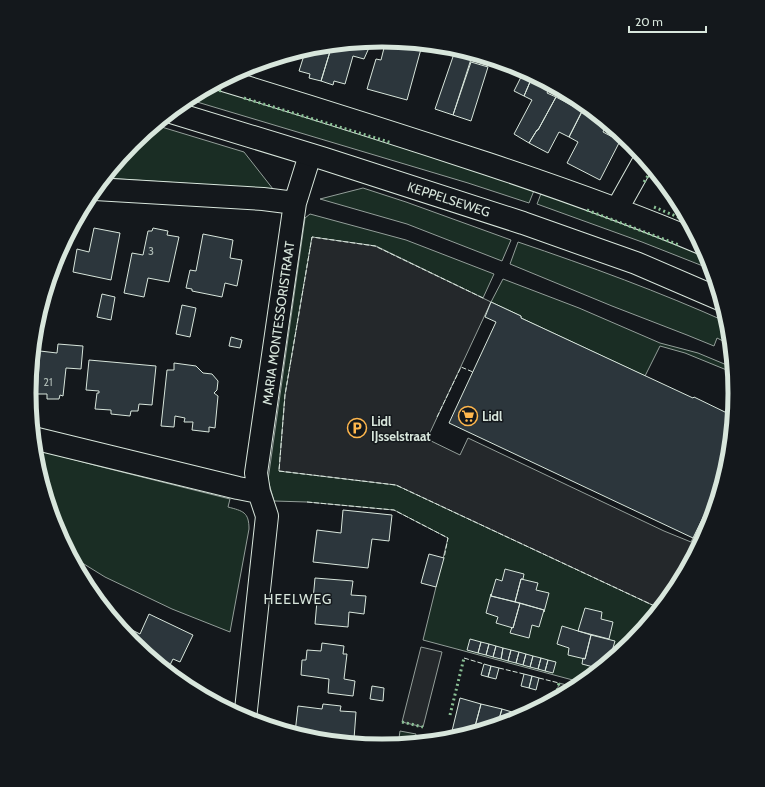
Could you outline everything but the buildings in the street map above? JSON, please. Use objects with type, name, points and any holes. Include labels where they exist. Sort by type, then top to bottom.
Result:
[{"type":"street","points":[[230,82],[377,127],[541,182],[617,209],[693,240]]},
{"type":"street","name":"KEPPELSEWEG","points":[[178,114],[523,223],[636,263],[715,297]]},
{"type":"street","name":"MARIA MONTESSORISTRAAT","points":[[246,712],[267,516],[259,492],[256,473],[295,203],[310,155]]},
{"type":"street","points":[[617,209],[642,164]]},
{"type":"street","points":[[103,189],[263,199],[295,203]]},
{"type":"street","points":[[39,439],[259,492]]},
{"type":"green space","points":[[218,88],[402,144],[535,188],[529,203],[468,183],[195,102]]},
{"type":"green space","points":[[162,127],[244,152],[273,189],[112,178],[137,148]]},
{"type":"green space","points":[[363,188],[511,240],[502,261],[407,224],[320,199]]},
{"type":"green space","points":[[542,191],[699,252],[705,267],[642,242],[537,204]]},
{"type":"green space","points":[[310,214],[406,240],[494,274],[483,298],[376,246],[312,237],[285,395],[279,471],[396,485],[655,606],[628,639],[576,681],[423,640],[448,538],[394,510],[307,502],[274,501],[268,480],[305,218]]},
{"type":"green space","points":[[518,242],[571,260],[721,319],[725,342],[717,338],[714,346],[510,264]]},
{"type":"green space","points":[[503,279],[579,308],[660,343],[698,353],[728,365],[728,371],[685,353],[660,346],[645,376],[521,318],[521,316],[491,302]]},
{"type":"green space","points":[[41,451],[230,499],[228,507],[241,511],[248,519],[249,529],[230,632],[172,609],[105,577],[79,561],[62,526],[54,505]]},
{"type":"green space","points":[[400,731],[416,734],[415,738],[399,739]]},
{"type":"shaded area","name":"Lidl IJsselstraat","points":[[312,237],[375,246],[491,302],[427,439],[460,455],[468,438],[664,531],[691,542],[712,501],[703,526],[683,567],[655,606],[396,485],[279,471],[285,395]]},
{"type":"shaded area","points":[[421,647],[442,652],[423,727],[402,722]]},
{"type":"shaded area","points":[[559,683],[569,686],[556,694]]},
{"type":"hedge","points":[[216,89],[221,91]]},
{"type":"hedge","points":[[244,98],[392,143]]},
{"type":"hedge","points":[[644,182],[650,173]]},
{"type":"hedge","points":[[654,207],[682,219]]},
{"type":"hedge","points":[[587,210],[679,245]]},
{"type":"hedge","points":[[450,715],[464,658]]},
{"type":"hedge","points":[[556,694],[559,683]]},
{"type":"hedge","points":[[402,722],[423,727]]},
{"type":"fence","points":[[483,298],[375,246],[312,237],[285,395],[279,471],[396,485],[655,606]]},
{"type":"fence","points":[[437,417],[461,367],[473,372]]},
{"type":"fence","points":[[307,502],[394,510],[448,538],[444,558]]},
{"type":"fence","points":[[464,658],[484,664]]},
{"type":"fence","points":[[499,668],[524,674]]},
{"type":"fence","points":[[539,678],[559,683]]},
{"type":"place","name":"Lidl","points":[[468,416]]},
{"type":"place","name":"Lidl IJsselstraat","points":[[357,428]]},
{"type":"district","name":"HEELWEG","points":[[298,599]]}]
